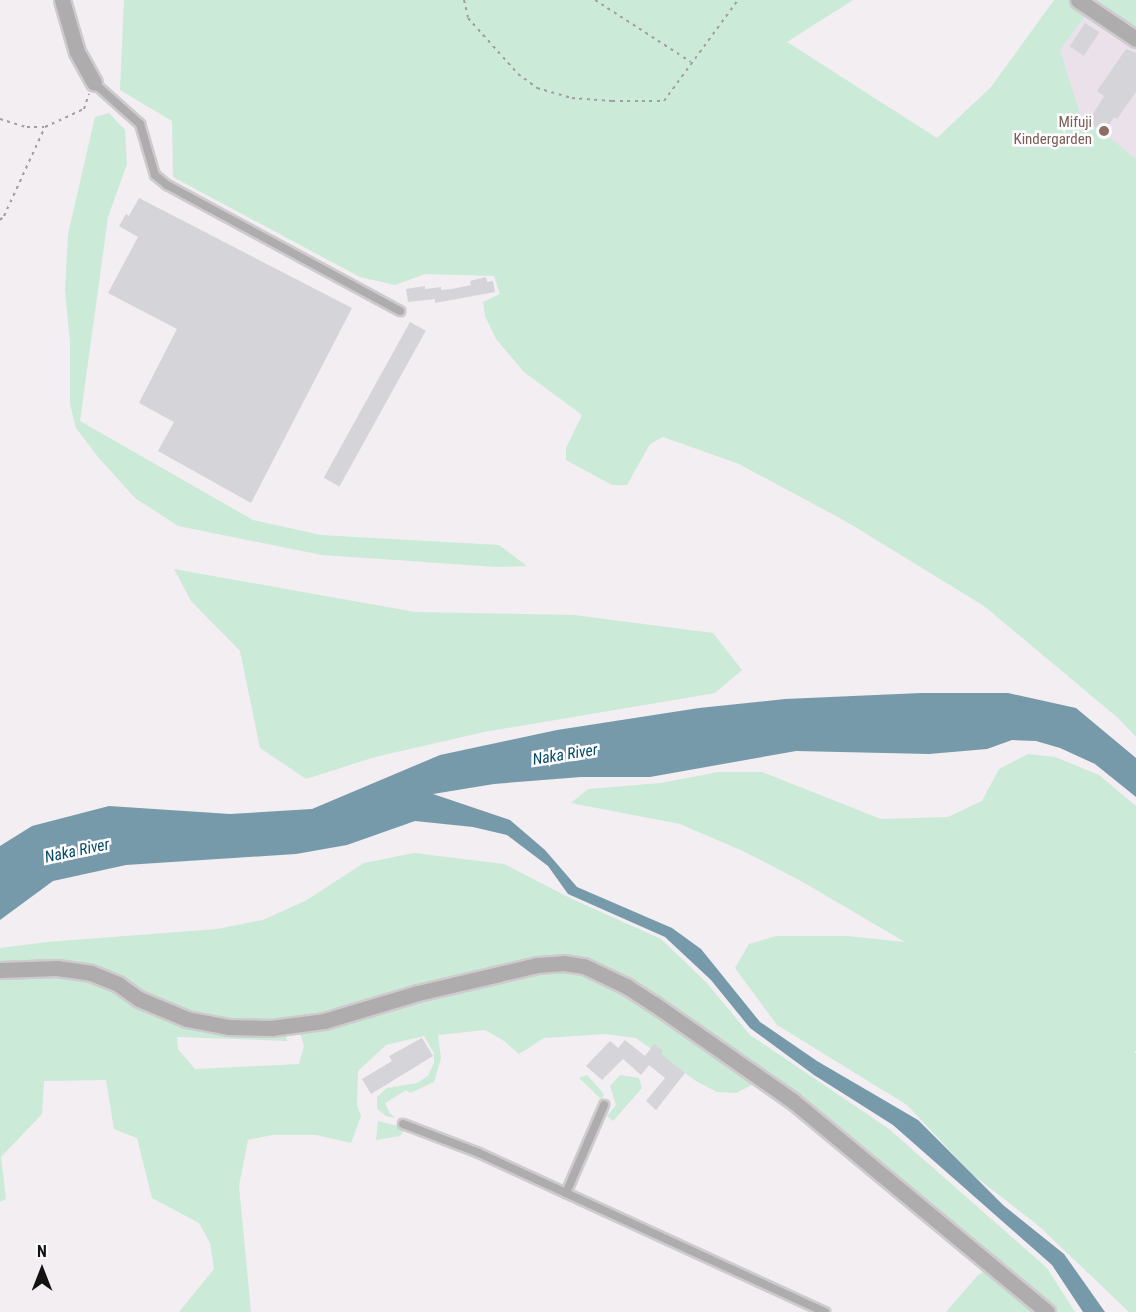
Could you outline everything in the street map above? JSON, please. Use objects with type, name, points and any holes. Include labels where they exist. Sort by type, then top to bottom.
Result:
[{"type":"street","points":[[62,0],[77,52],[94,83]]},
{"type":"street","points":[[1078,0],[1136,39]]},
{"type":"street","points":[[0,970],[57,968],[91,973],[118,984],[139,999],[187,1019],[230,1027],[271,1028],[324,1021],[418,993],[537,965],[564,963],[584,966],[626,986],[654,1004],[793,1101],[1047,1312]]},
{"type":"lane","points":[[94,83],[140,124],[155,175],[167,185],[400,311]]},
{"type":"lane","points":[[566,1193],[604,1105]]},
{"type":"lane","points":[[403,1124],[436,1134],[825,1312]]},
{"type":"path","points":[[464,0],[468,18],[518,74],[537,88],[573,98],[664,101],[738,0]]},
{"type":"path","points":[[595,0],[691,62]]},
{"type":"path","points":[[0,119],[27,127],[45,127],[84,109],[94,83]]},
{"type":"path","points":[[0,220],[9,206],[45,127]]},
{"type":"shaded area","name":"Mifuji Kindergarden","points":[[1071,0],[1136,0],[1136,183],[1008,78]]},
{"type":"green space","points":[[124,0],[853,0],[787,42],[937,138],[991,87],[1054,0],[1136,0],[1136,28],[1096,1],[1060,50],[1080,114],[1136,159],[1136,737],[1118,718],[984,606],[847,522],[739,464],[663,437],[650,444],[627,485],[612,485],[566,460],[566,448],[582,415],[524,372],[496,339],[485,316],[483,302],[500,294],[494,276],[425,274],[395,285],[360,277],[173,177],[172,121],[120,90]]},
{"type":"green space","points":[[109,113],[125,130],[127,164],[108,217],[80,421],[253,520],[321,535],[499,545],[527,566],[497,567],[322,555],[178,526],[135,498],[98,457],[76,428],[70,404],[70,342],[65,290],[68,234],[95,117]]},
{"type":"green space","points":[[174,569],[415,612],[574,615],[713,633],[742,670],[715,693],[484,732],[375,757],[306,779],[260,748],[240,651],[191,601]]},
{"type":"green space","points":[[1028,754],[1055,757],[1099,775],[1136,806],[1136,1051],[1134,1052],[1136,1054],[1136,1312],[1129,1312],[1040,1227],[972,1174],[907,1105],[777,1025],[735,968],[749,944],[776,936],[847,936],[905,942],[801,881],[745,852],[680,824],[571,803],[588,789],[661,783],[718,772],[762,772],[881,819],[948,817],[982,801],[999,769]]},
{"type":"green space","points":[[414,853],[504,864],[570,898],[661,939],[706,982],[750,1035],[889,1129],[1047,1268],[1075,1312],[1057,1312],[817,1110],[644,990],[589,961],[417,988],[324,1013],[292,1017],[285,1028],[287,1041],[177,1037],[178,1049],[195,1069],[299,1064],[304,1046],[298,1027],[421,996],[564,967],[586,970],[633,995],[746,1076],[752,1085],[736,1093],[717,1092],[696,1081],[636,1038],[605,1034],[544,1038],[519,1054],[504,1041],[485,1030],[438,1035],[441,1058],[434,1082],[410,1093],[406,1090],[385,1103],[395,1118],[386,1116],[377,1109],[377,1097],[387,1088],[417,1083],[428,1076],[434,1063],[434,1053],[424,1036],[386,1045],[358,1071],[357,1105],[361,1116],[351,1143],[316,1135],[272,1135],[248,1140],[239,1186],[251,1312],[179,1312],[214,1269],[210,1243],[199,1223],[152,1198],[137,1138],[114,1129],[106,1080],[44,1081],[42,1114],[1,1157],[6,1199],[0,1202],[0,948],[47,942],[217,929],[263,920],[305,901],[364,863]]},
{"type":"green space","points":[[587,1075],[604,1094],[598,1110],[601,1099],[579,1078]]},
{"type":"green space","points":[[620,1075],[639,1078],[642,1088],[613,1121],[607,1116],[616,1105],[610,1086]]},
{"type":"green space","points":[[378,1121],[406,1128],[400,1136],[376,1140]]},
{"type":"green space","points":[[989,1269],[1041,1312],[946,1312],[978,1275]]},
{"type":"water","name":"Naka River","points":[[921,693],[1008,693],[1076,708],[1136,758],[1136,797],[1095,764],[1060,748],[1036,741],[1012,740],[987,749],[929,754],[796,751],[650,777],[581,777],[494,784],[433,794],[510,820],[545,850],[577,887],[672,928],[701,949],[760,1022],[817,1061],[918,1120],[1003,1205],[1064,1254],[1105,1312],[1083,1312],[1052,1265],[893,1125],[814,1075],[750,1028],[711,980],[665,937],[568,894],[548,866],[507,835],[473,827],[415,821],[347,845],[296,854],[126,865],[53,881],[0,920],[0,846],[32,826],[109,806],[230,814],[312,809],[440,755],[557,730],[699,708],[785,699]]},
{"type":"building","points":[[1085,23],[1099,32],[1084,56],[1070,46]]},
{"type":"building","points":[[1126,49],[1136,53],[1136,92],[1117,119],[1114,117],[1104,133],[1088,122],[1104,96],[1097,91]]},
{"type":"building","points":[[139,198],[352,308],[251,503],[158,451],[174,422],[139,403],[177,329],[108,293],[138,237],[119,226],[126,214],[129,216]]},
{"type":"building","points":[[486,277],[487,282],[493,281],[495,292],[435,303],[435,299],[408,302],[406,289],[425,286],[425,289],[441,287],[441,290],[452,289],[471,285],[470,281]]},
{"type":"building","points":[[410,322],[426,331],[339,486],[324,478]]},
{"type":"building","points":[[422,1038],[433,1056],[371,1094],[362,1079],[392,1061],[389,1056]]},
{"type":"building","points":[[625,1040],[645,1056],[654,1044],[663,1051],[661,1054],[685,1073],[656,1110],[646,1101],[665,1078],[649,1065],[641,1075],[623,1059],[602,1080],[586,1066],[610,1041],[618,1048]]},
{"type":"place","name":"Mifuji Kindergarden","points":[[1104,131]]}]
